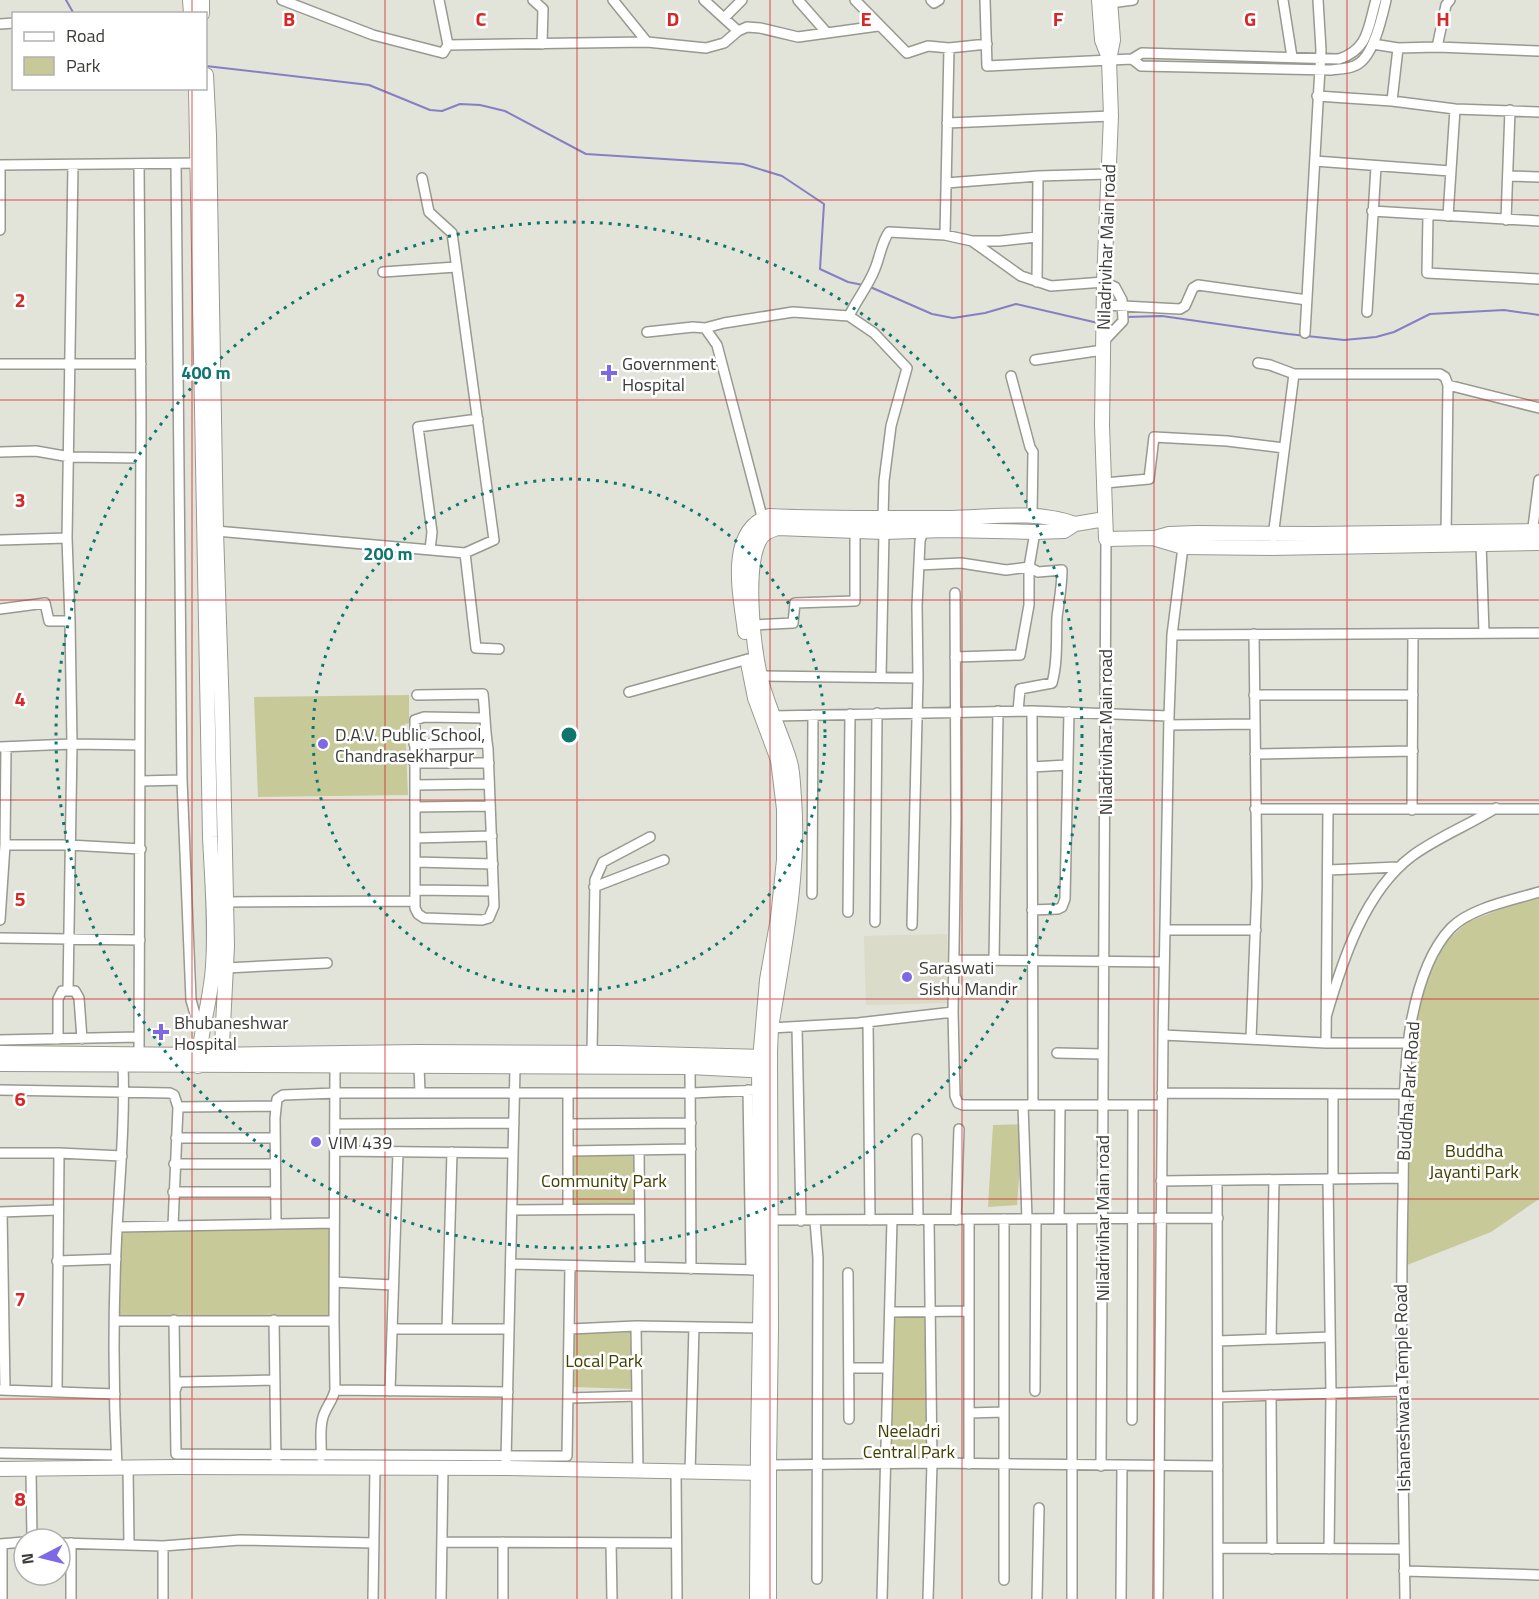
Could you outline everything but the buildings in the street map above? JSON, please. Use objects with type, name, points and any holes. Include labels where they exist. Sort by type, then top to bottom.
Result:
[{"type":"street","points":[[282,0],[383,37],[443,53],[448,45],[439,0]]},
{"type":"street","points":[[533,0],[543,9],[542,44]]},
{"type":"street","points":[[613,0],[647,42]]},
{"type":"street","points":[[704,0],[738,31]]},
{"type":"street","points":[[724,18],[742,0]]},
{"type":"street","points":[[798,0],[827,33]]},
{"type":"street","points":[[855,0],[907,53],[928,46],[949,48],[987,44]]},
{"type":"street","points":[[931,0],[934,3],[939,0]]},
{"type":"street","points":[[985,0],[987,66],[1132,59],[1142,53],[1339,59],[1352,55],[1360,48],[1367,36],[1376,0]]},
{"type":"street","points":[[1106,1],[1133,0]]},
{"type":"street","points":[[1283,0],[1292,57]]},
{"type":"street","points":[[1305,333],[1320,59],[1318,0]]},
{"type":"street","points":[[1132,59],[1141,66],[1319,70],[1354,66],[1363,60],[1373,44],[1386,0]]},
{"type":"street","points":[[1437,47],[1446,5],[1450,0]]},
{"type":"street","name":"Niladrivihar Main road","points":[[1101,1466],[1107,539],[1102,425],[1104,282],[1111,116],[1109,60],[1113,40],[1106,1]]},
{"type":"street","points":[[448,45],[647,42],[712,48],[724,43],[738,31],[747,27],[798,37],[878,26]]},
{"type":"street","points":[[1373,44],[1398,48],[1437,47],[1539,51]]},
{"type":"street","points":[[945,235],[949,48]]},
{"type":"street","points":[[1392,101],[1398,48]]},
{"type":"street","points":[[196,90],[203,163],[222,712],[226,968],[221,1060]]},
{"type":"street","points":[[198,1060],[213,967],[203,163],[205,90]]},
{"type":"street","points":[[1317,96],[1392,101],[1455,109],[1539,112]]},
{"type":"street","points":[[1448,216],[1455,109]]},
{"type":"street","points":[[1506,219],[1510,110]]},
{"type":"street","points":[[947,123],[1111,116]]},
{"type":"street","points":[[1315,160],[1450,171]]},
{"type":"street","points":[[0,230],[0,165],[203,163]]},
{"type":"street","points":[[176,164],[182,780],[191,1000],[197,1021],[203,1029]]},
{"type":"street","points":[[68,990],[72,744],[68,538],[73,165]]},
{"type":"street","points":[[139,165],[141,364],[139,1054]]},
{"type":"street","points":[[1367,312],[1376,166]]},
{"type":"street","points":[[946,183],[1038,176],[1108,174]]},
{"type":"street","points":[[1038,176],[1038,282]]},
{"type":"street","points":[[1508,176],[1539,177]]},
{"type":"street","points":[[216,531],[465,553],[494,540],[452,233],[429,212],[422,178]]},
{"type":"street","points":[[1372,211],[1539,221]]},
{"type":"street","points":[[1428,215],[1427,273],[1539,279]]},
{"type":"street","points":[[849,316],[877,264],[884,238],[889,232],[945,235],[972,241],[1037,237]]},
{"type":"street","points":[[972,241],[1021,276],[1038,282],[1051,286],[1104,282],[1115,287],[1123,306],[1123,321],[1103,341],[1035,360]]},
{"type":"street","points":[[383,272],[456,267]]},
{"type":"street","points":[[1104,308],[1123,306],[1180,309],[1185,306],[1193,288],[1198,285],[1307,300]]},
{"type":"street","points":[[647,332],[693,327],[705,328],[793,312],[849,316],[874,333],[907,368],[891,426],[884,481],[880,677]]},
{"type":"street","points":[[705,328],[717,345],[764,525]]},
{"type":"street","points":[[1258,363],[1294,374],[1440,374],[1445,377],[1448,385],[1446,538]]},
{"type":"street","points":[[0,364],[141,364]]},
{"type":"street","points":[[1272,541],[1294,374]]},
{"type":"street","points":[[1011,376],[1033,452],[1032,516]]},
{"type":"street","points":[[1448,385],[1539,408]]},
{"type":"street","points":[[430,550],[432,532],[418,427],[477,419]]},
{"type":"street","points":[[1105,483],[1149,479],[1154,437],[1227,441],[1284,448]]},
{"type":"street","points":[[0,452],[36,451],[70,458],[140,458]]},
{"type":"street","points":[[1535,537],[1539,480]]},
{"type":"street","points":[[769,1599],[756,1270],[753,1090],[764,1064],[793,885],[795,799],[790,764],[760,676],[752,625],[754,557],[759,540],[769,516],[884,525],[923,531],[1035,532],[1064,531],[1075,524],[1105,519]]},
{"type":"street","points":[[756,1270],[766,1247],[771,1220],[764,1064],[767,980],[778,918],[784,860],[784,809],[778,760],[755,698],[748,659],[739,584],[739,557],[747,532],[753,524],[777,528],[855,529],[884,525],[1032,516],[1061,519],[1075,524]]},
{"type":"street","points":[[752,625],[793,623],[795,603],[855,601],[855,529]]},
{"type":"street","points":[[912,925],[918,678],[917,606],[920,541],[923,531]]},
{"type":"street","points":[[955,657],[1020,655],[1029,605],[1029,567],[1035,532]]},
{"type":"street","points":[[1107,539],[1153,538],[1169,534],[1187,534],[1272,541]]},
{"type":"street","points":[[1446,538],[1481,543],[1535,537]]},
{"type":"street","points":[[1153,538],[1183,547],[1272,541],[1535,537]]},
{"type":"street","points":[[0,540],[68,538]]},
{"type":"street","points":[[1481,543],[1484,633]]},
{"type":"street","points":[[1158,1599],[1162,1035],[1169,721],[1172,635],[1183,547]]},
{"type":"street","points":[[465,553],[476,648],[500,649]]},
{"type":"street","points":[[919,565],[961,563],[1006,570],[1029,567],[1038,572],[1062,570],[1055,672],[1052,684],[1020,689],[1018,711]]},
{"type":"street","points":[[955,593],[953,1012],[955,1096],[958,1103],[963,1106],[1162,1105]]},
{"type":"street","points":[[0,609],[45,603],[49,621],[70,621]]},
{"type":"street","points":[[1172,635],[1539,633]]},
{"type":"street","points":[[1251,1039],[1256,930],[1254,634]]},
{"type":"street","points":[[1413,634],[1413,810]]},
{"type":"street","points":[[629,692],[748,659]]},
{"type":"street","points":[[760,676],[918,678]]},
{"type":"street","points":[[417,694],[483,694],[489,762],[493,864],[494,906],[489,918],[482,920],[424,918],[415,909],[413,724],[418,718],[485,718]]},
{"type":"street","points":[[1254,694],[1413,695]]},
{"type":"street","points":[[994,960],[998,711]]},
{"type":"street","points":[[1032,711],[1032,960],[1028,1105],[1035,1391]]},
{"type":"street","points":[[773,716],[1032,711],[1105,714],[1169,721],[1254,724]]},
{"type":"street","points":[[1032,910],[1058,909],[1062,907],[1065,899],[1069,712]]},
{"type":"street","points":[[875,922],[877,713]]},
{"type":"street","points":[[848,912],[850,714]]},
{"type":"street","points":[[812,894],[813,715]]},
{"type":"street","points":[[414,744],[487,743]]},
{"type":"street","points":[[0,920],[5,845],[3,747],[72,744],[139,745]]},
{"type":"street","points":[[1255,754],[1413,751]]},
{"type":"street","points":[[414,763],[489,762]]},
{"type":"street","points":[[1032,767],[1068,765]]},
{"type":"street","points":[[141,781],[182,780]]},
{"type":"street","points":[[415,785],[489,784]]},
{"type":"street","points":[[415,807],[490,806]]},
{"type":"street","points":[[1326,1017],[1352,940],[1374,900],[1398,867],[1434,842],[1496,808]]},
{"type":"street","points":[[1255,809],[1539,809]]},
{"type":"street","points":[[1326,1043],[1328,810]]},
{"type":"street","points":[[415,838],[492,836]]},
{"type":"street","points":[[592,1053],[594,880],[603,862],[650,837]]},
{"type":"street","points":[[5,845],[69,844],[141,849]]},
{"type":"street","points":[[594,886],[664,860]]},
{"type":"street","points":[[415,862],[493,864]]},
{"type":"street","points":[[1328,870],[1398,867]]},
{"type":"street","points":[[415,890],[493,891]]},
{"type":"street","name":"Buddha Park Road","points":[[1403,1178],[1409,1043],[1416,998],[1426,970],[1452,927],[1466,917],[1539,892]]},
{"type":"street","points":[[226,902],[415,901]]},
{"type":"street","points":[[1165,930],[1256,930]]},
{"type":"street","points":[[0,938],[140,940]]},
{"type":"street","points":[[954,960],[1164,962]]},
{"type":"street","points":[[226,968],[327,963]]},
{"type":"street","points":[[57,1039],[58,999],[62,991],[68,990],[75,991],[79,998],[82,1039]]},
{"type":"street","points":[[771,1028],[868,1022],[953,1012]]},
{"type":"street","points":[[868,1022],[870,1220]]},
{"type":"street","points":[[797,1027],[801,1221]]},
{"type":"street","points":[[1162,1035],[1326,1043],[1409,1043]]},
{"type":"street","points":[[0,1040],[138,1037]]},
{"type":"street","points":[[0,1053],[139,1054],[198,1060]]},
{"type":"street","points":[[0,1065],[123,1064],[198,1060],[362,1060],[592,1053],[764,1064]]},
{"type":"street","points":[[1057,1053],[1102,1054]]},
{"type":"street","points":[[221,1060],[335,1066],[362,1060],[419,1067],[515,1068],[690,1067],[764,1064]]},
{"type":"street","points":[[123,1064],[122,1156],[117,1227],[115,1321],[120,1463],[129,1545]]},
{"type":"street","points":[[320,1468],[323,1414],[335,1390],[335,1066]]},
{"type":"street","points":[[419,1067],[420,1093]]},
{"type":"street","points":[[690,1067],[692,1269]]},
{"type":"street","points":[[506,1462],[515,1068]]},
{"type":"street","points":[[0,1090],[170,1093],[177,1100],[178,1107],[173,1226]]},
{"type":"street","points":[[276,1223],[276,1106],[277,1099],[283,1095],[692,1093],[753,1090]]},
{"type":"street","points":[[753,1090],[766,1247],[765,1470],[757,1599]]},
{"type":"street","points":[[568,1093],[568,1209]]},
{"type":"street","points":[[1162,1093],[1405,1094]]},
{"type":"street","points":[[1329,1549],[1333,1094]]},
{"type":"street","points":[[1132,1420],[1133,1105]]},
{"type":"street","points":[[178,1107],[276,1106]]},
{"type":"street","points":[[1059,1219],[1060,1106]]},
{"type":"street","points":[[335,1124],[514,1123]]},
{"type":"street","points":[[568,1124],[691,1123]]},
{"type":"street","points":[[956,1220],[959,1129]]},
{"type":"street","points":[[176,1138],[275,1138]]},
{"type":"street","points":[[917,1139],[918,1220]]},
{"type":"street","points":[[568,1151],[691,1149]]},
{"type":"street","points":[[335,1150],[513,1153]]},
{"type":"street","points":[[639,1150],[640,1267]]},
{"type":"street","points":[[0,1152],[122,1156]]},
{"type":"street","points":[[390,1391],[398,1152]]},
{"type":"street","points":[[447,1329],[452,1152]]},
{"type":"street","points":[[57,1392],[58,1153]]},
{"type":"street","points":[[174,1164],[275,1164]]},
{"type":"street","points":[[1161,1181],[1403,1178]]},
{"type":"street","name":"Ishaneshwara Temple Road","points":[[1403,1178],[1401,1278],[1405,1599]]},
{"type":"street","points":[[1271,1339],[1274,1181]]},
{"type":"street","points":[[1217,1182],[1218,1599]]},
{"type":"street","points":[[173,1192],[276,1192]]},
{"type":"street","points":[[512,1210],[639,1209]]},
{"type":"street","points":[[58,1210],[1,1212],[3,1390],[116,1394]]},
{"type":"street","points":[[771,1220],[1218,1218]]},
{"type":"street","points":[[1004,1219],[1004,1580]]},
{"type":"street","points":[[1072,1219],[1072,1599]]},
{"type":"street","points":[[882,1599],[892,1220]]},
{"type":"street","points":[[928,1599],[932,1463],[929,1220]]},
{"type":"street","points":[[969,1220],[969,1464]]},
{"type":"street","points":[[815,1221],[818,1258],[817,1580]]},
{"type":"street","points":[[117,1227],[334,1223]]},
{"type":"street","points":[[57,1261],[116,1259]]},
{"type":"street","points":[[511,1264],[756,1270]]},
{"type":"street","points":[[0,1453],[120,1463],[375,1469],[443,1469],[567,1456],[570,1267]]},
{"type":"street","points":[[848,1273],[849,1419]]},
{"type":"street","points":[[334,1282],[393,1286]]},
{"type":"street","points":[[890,1311],[969,1311]]},
{"type":"street","points":[[174,1320],[176,1454],[321,1453],[683,1473],[765,1470],[817,1464],[1218,1466]]},
{"type":"street","points":[[274,1320],[276,1468]]},
{"type":"street","points":[[115,1321],[334,1321]]},
{"type":"street","points":[[570,1329],[636,1326],[760,1328]]},
{"type":"street","points":[[636,1326],[638,1471]]},
{"type":"street","points":[[677,1599],[676,1544],[694,1327]]},
{"type":"street","points":[[392,1329],[510,1329]]},
{"type":"street","points":[[1218,1341],[1330,1337]]},
{"type":"street","points":[[849,1368],[888,1368]]},
{"type":"street","points":[[175,1390],[180,1382],[188,1381],[275,1380]]},
{"type":"street","points":[[335,1390],[508,1392]]},
{"type":"street","points":[[1218,1397],[1402,1391]]},
{"type":"street","points":[[1271,1395],[1272,1549]]},
{"type":"street","points":[[569,1398],[637,1396]]},
{"type":"street","points":[[969,1413],[1004,1412]]},
{"type":"street","points":[[0,1469],[30,1470],[120,1463]]},
{"type":"street","points":[[1121,1599],[1122,1466]]},
{"type":"street","points":[[373,1599],[375,1469]]},
{"type":"street","points":[[441,1599],[443,1469]]},
{"type":"street","points":[[30,1470],[32,1527]]},
{"type":"street","points":[[1037,1599],[1039,1508]]},
{"type":"street","points":[[72,1543],[163,1546],[240,1540],[374,1543]]},
{"type":"street","points":[[442,1542],[676,1544]]},
{"type":"street","points":[[503,1542],[503,1599]]},
{"type":"street","points":[[611,1543],[612,1599]]},
{"type":"street","points":[[1,1544],[2,1599]]},
{"type":"street","points":[[163,1546],[163,1599]]},
{"type":"street","points":[[1218,1548],[1404,1549]]},
{"type":"street","points":[[1404,1571],[1539,1575]]},
{"type":"shaded area","name":"Saraswati Sishu Mandir","points":[[947,934],[949,1003],[866,1005],[864,936]]},
{"type":"green space","points":[[409,695],[409,723],[405,724],[408,795],[258,797],[254,697]]},
{"type":"green space","name":"Buddha Jayanti Park","points":[[1539,898],[1539,1199],[1491,1232],[1402,1267],[1416,1015],[1429,974],[1446,942],[1467,922],[1512,905]]},
{"type":"green space","points":[[1023,1124],[1017,1205],[988,1207],[993,1125]]},
{"type":"green space","name":"Community Park","points":[[639,1150],[639,1209],[568,1209],[569,1151]]},
{"type":"green space","points":[[334,1223],[334,1321],[116,1319],[117,1227]]},
{"type":"green space","name":"Neeladri Central Park","points":[[930,1311],[932,1463],[886,1464],[890,1312]]},
{"type":"green space","name":"Local Park","points":[[632,1332],[633,1389],[574,1387],[574,1334]]},
{"type":"waterway","points":[[66,0],[73,12]]},
{"type":"waterway","points":[[207,66],[369,85],[430,110],[442,111],[460,104],[480,105],[505,111],[586,154],[743,164],[782,176],[824,204],[820,269],[848,282],[863,285]]},
{"type":"waterway","points":[[868,286],[932,314],[953,318],[985,313],[1016,304],[1098,323]]},
{"type":"waterway","points":[[1127,317],[1162,316],[1344,340],[1376,337],[1394,332],[1430,314],[1504,310],[1539,315]]},
{"type":"place","name":"Government Hospital","points":[[609,373]]},
{"type":"place","name":"D.A.V. Public School, Chandrasekharpur","points":[[323,744]]},
{"type":"place","name":"Saraswati Sishu Mandir","points":[[907,977]]},
{"type":"place","name":"Bhubaneshwar Hospital","points":[[161,1032]]},
{"type":"place","name":"VIM 439","points":[[316,1142]]}]
